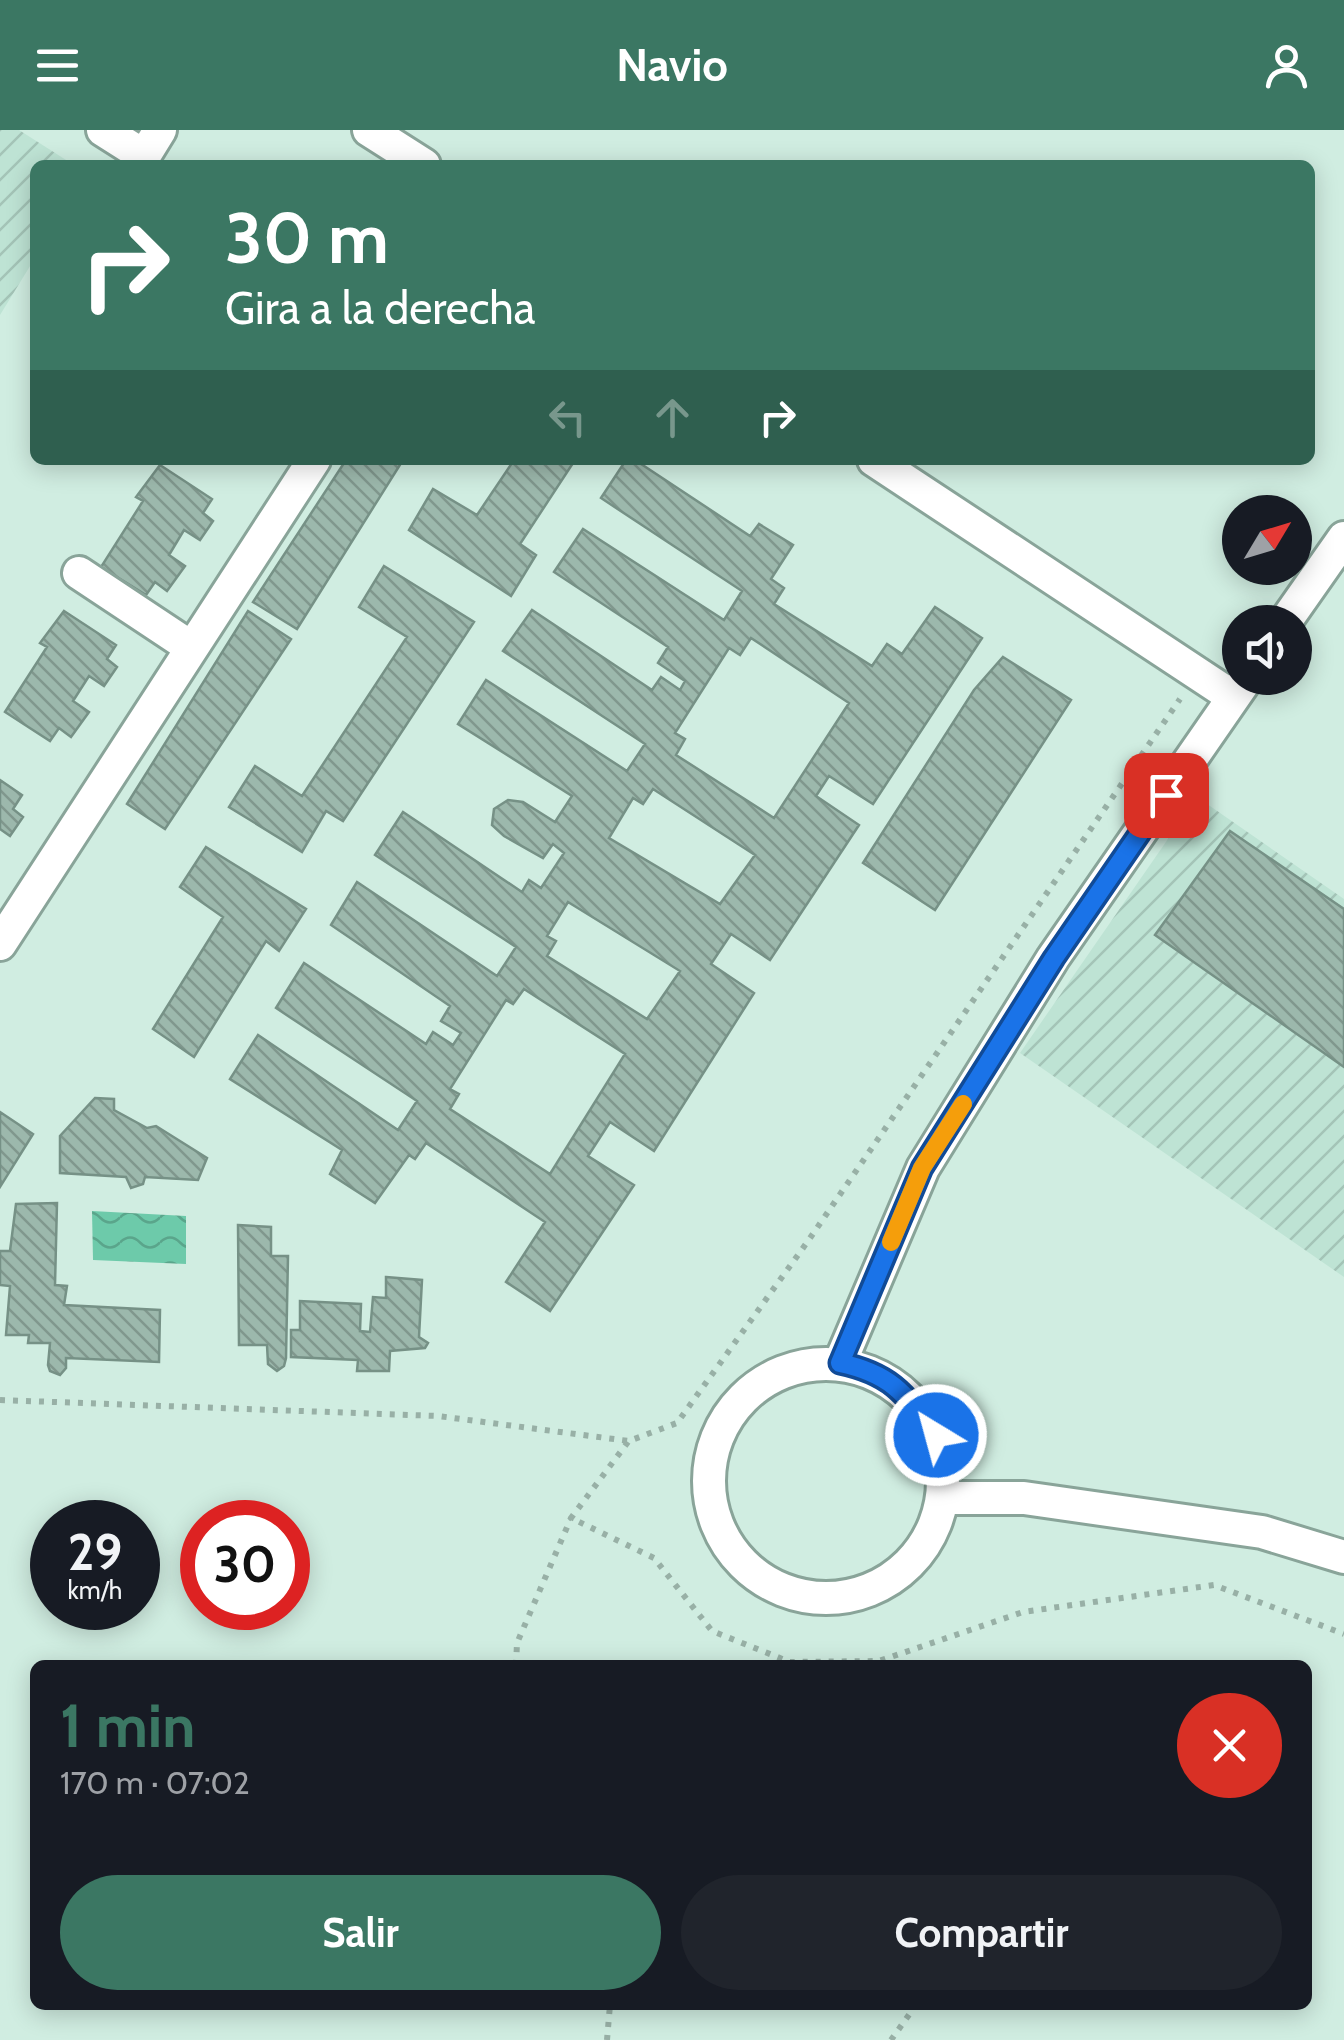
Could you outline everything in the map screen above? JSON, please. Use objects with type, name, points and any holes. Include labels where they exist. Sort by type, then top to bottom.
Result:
[{"type":"street","points":[[103,130],[144,156],[160,130]]},
{"type":"street","points":[[369,130],[416,160]]},
{"type":"street","points":[[0,944],[311,465]]},
{"type":"street","points":[[882,465],[1198,674],[1222,681]]},
{"type":"street","points":[[1297,605],[1344,538]]},
{"type":"street","points":[[79,572],[192,648]]},
{"type":"street","points":[[840,1363],[922,1168],[1054,958],[1235,695]]},
{"type":"street","points":[[840,1363],[863,1368],[899,1388],[936,1435],[942,1456],[944,1498],[936,1525],[908,1567],[886,1584],[847,1598],[797,1595],[768,1584],[732,1551],[713,1514],[710,1459],[722,1423],[741,1398],[790,1368],[840,1363]]},
{"type":"street","points":[[944,1498],[1024,1498],[1262,1532],[1344,1558]]},
{"type":"path","points":[[0,1400],[438,1416],[628,1442],[676,1423],[808,1241],[1198,674]]},
{"type":"path","points":[[516,1660],[518,1643],[571,1518],[628,1442]]},
{"type":"path","points":[[571,1518],[654,1558],[712,1631],[785,1660]]},
{"type":"path","points":[[879,1660],[1023,1612],[1214,1585],[1344,1634]]},
{"type":"path","points":[[607,2040],[610,2010]]},
{"type":"path","points":[[891,2040],[912,2010]]},
{"type":"shaded area","points":[[0,130],[19,130],[66,160],[30,160],[30,266],[0,315]]},
{"type":"shaded area","points":[[1197,797],[1344,899],[1344,1277],[1020,1053]]},
{"type":"water","points":[[92,1211],[186,1216],[186,1264],[93,1260]]},
{"type":"building","points":[[160,465],[212,499],[203,513],[213,521],[200,540],[184,530],[169,555],[185,566],[167,591],[155,582],[146,595],[101,567],[143,501],[136,497]]},
{"type":"building","points":[[343,465],[400,465],[297,629],[253,602]]},
{"type":"building","points":[[511,465],[572,465],[520,544],[536,555],[511,596],[409,530],[433,489],[477,515]]},
{"type":"building","points":[[623,465],[643,465],[750,536],[759,524],[793,545],[771,579],[784,588],[774,604],[872,666],[887,644],[902,654],[935,607],[982,638],[873,804],[829,776],[816,796],[859,825],[770,960],[731,934],[711,964],[754,993],[654,1151],[610,1122],[588,1156],[634,1185],[550,1311],[506,1282],[545,1222],[426,1143],[415,1159],[409,1155],[375,1203],[330,1174],[342,1150],[230,1079],[258,1035],[398,1130],[417,1101],[276,1008],[304,963],[426,1044],[433,1032],[453,1045],[461,1033],[441,1021],[450,1006],[331,925],[357,882],[497,976],[516,947],[375,855],[403,812],[522,892],[529,880],[541,888],[564,853],[553,844],[543,858],[492,825],[494,809],[508,800],[523,802],[555,822],[572,796],[458,724],[486,680],[627,771],[645,744],[503,651],[532,610],[652,690],[661,677],[680,690],[685,681],[658,663],[668,647],[554,572],[583,529],[724,620],[742,591],[601,498]],"holes":[[[751,638],[849,703],[774,818],[676,755],[685,739],[675,733],[729,648],[740,655]],[[653,789],[755,855],[720,904],[609,838],[633,798],[643,804]],[[568,902],[680,971],[647,1019],[547,956],[556,941],[547,936]],[[524,989],[625,1054],[550,1174],[450,1109],[459,1094],[450,1089],[506,1000],[513,1004]]]},
{"type":"building","points":[[384,566],[474,622],[343,821],[326,811],[302,852],[229,807],[255,766],[302,796],[407,637],[359,607]]},
{"type":"building","points":[[64,611],[116,645],[107,659],[117,667],[104,686],[89,676],[73,701],[89,712],[71,737],[59,728],[50,741],[5,712],[47,647],[40,643]]},
{"type":"building","points":[[248,611],[291,639],[165,829],[127,804]]},
{"type":"building","points":[[1003,657],[1071,700],[935,910],[863,863],[974,690]]},
{"type":"building","points":[[0,780],[22,795],[13,809],[23,817],[10,836],[0,829]]},
{"type":"building","points":[[1230,831],[1344,909],[1344,1067],[1155,935]]},
{"type":"building","points":[[206,847],[306,909],[279,951],[266,941],[194,1057],[153,1029],[223,917],[180,887]]},
{"type":"building","points":[[95,1098],[114,1099],[114,1110],[147,1128],[156,1126],[207,1158],[198,1180],[145,1177],[143,1184],[131,1188],[126,1177],[60,1173],[60,1136]]},
{"type":"building","points":[[0,1112],[33,1134],[0,1187]]},
{"type":"building","points":[[57,1203],[55,1285],[67,1286],[64,1305],[160,1310],[159,1362],[66,1358],[66,1368],[60,1375],[50,1371],[48,1365],[50,1343],[28,1343],[29,1335],[6,1335],[10,1286],[0,1285],[0,1251],[10,1251],[16,1204]]},
{"type":"building","points":[[238,1225],[271,1227],[271,1256],[288,1256],[286,1358],[277,1371],[268,1364],[267,1345],[239,1345]]},
{"type":"building","points":[[386,1277],[422,1280],[419,1337],[428,1343],[425,1348],[390,1351],[389,1371],[357,1371],[358,1360],[291,1357],[291,1330],[300,1330],[300,1301],[361,1304],[360,1331],[370,1332],[373,1297],[386,1298]]},
{"type":"slow traffic","points":[[891,1242],[922,1168],[963,1104]]},
{"type":"route","points":[[936,1435],[899,1388],[863,1368],[840,1363],[922,1168],[1054,958],[1166,795]]}]
